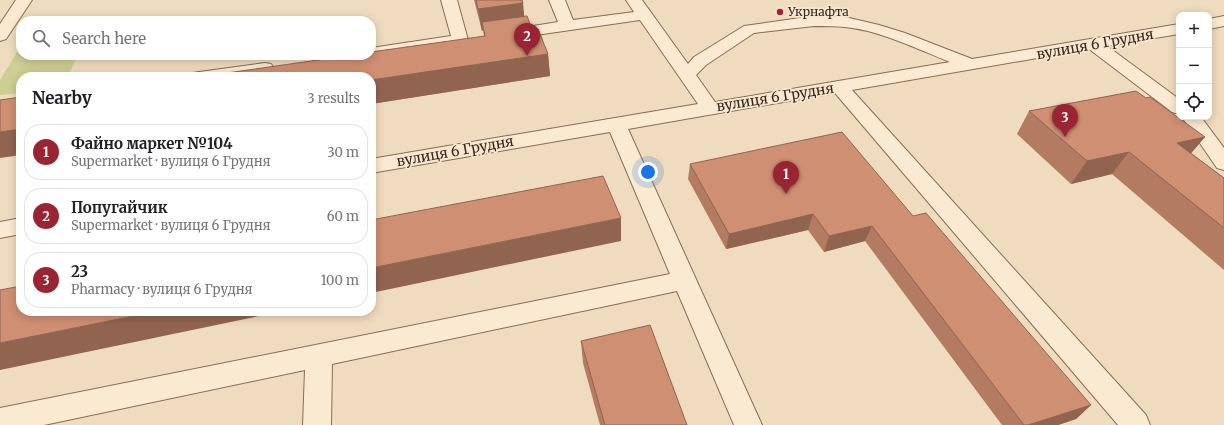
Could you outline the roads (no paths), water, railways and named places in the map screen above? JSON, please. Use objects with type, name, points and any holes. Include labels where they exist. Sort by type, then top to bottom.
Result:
[{"type":"street","points":[[0,36],[24,0]]},
{"type":"street","points":[[449,0],[475,38]]},
{"type":"street","points":[[557,0],[567,26]]},
{"type":"street","points":[[634,0],[710,108]]},
{"type":"street","points":[[376,52],[645,15]]},
{"type":"street","points":[[686,75],[700,60],[750,30],[814,21],[845,22],[873,28],[899,36],[971,65]]},
{"type":"street","points":[[1212,23],[1224,21]]},
{"type":"street","name":"вулиця 6 Грудня","points":[[376,165],[616,123],[971,65],[1176,30]]},
{"type":"street","points":[[1093,44],[1176,106]]},
{"type":"street","points":[[234,72],[277,66]]},
{"type":"street","points":[[838,87],[1136,425]]},
{"type":"street","points":[[1192,120],[1224,163]]},
{"type":"street","points":[[616,123],[748,425]]},
{"type":"street","points":[[0,230],[16,227]]},
{"type":"street","points":[[0,421],[685,280]]},
{"type":"street","points":[[316,425],[319,356]]},
{"type":"place","name":"Укрнафта","points":[[780,12]]},
{"type":"place","name":"Попугайчик","points":[[527,56]]},
{"type":"place","name":"23","points":[[1065,137]]},
{"type":"place","name":"Файно маркет №104","points":[[786,194]]}]
